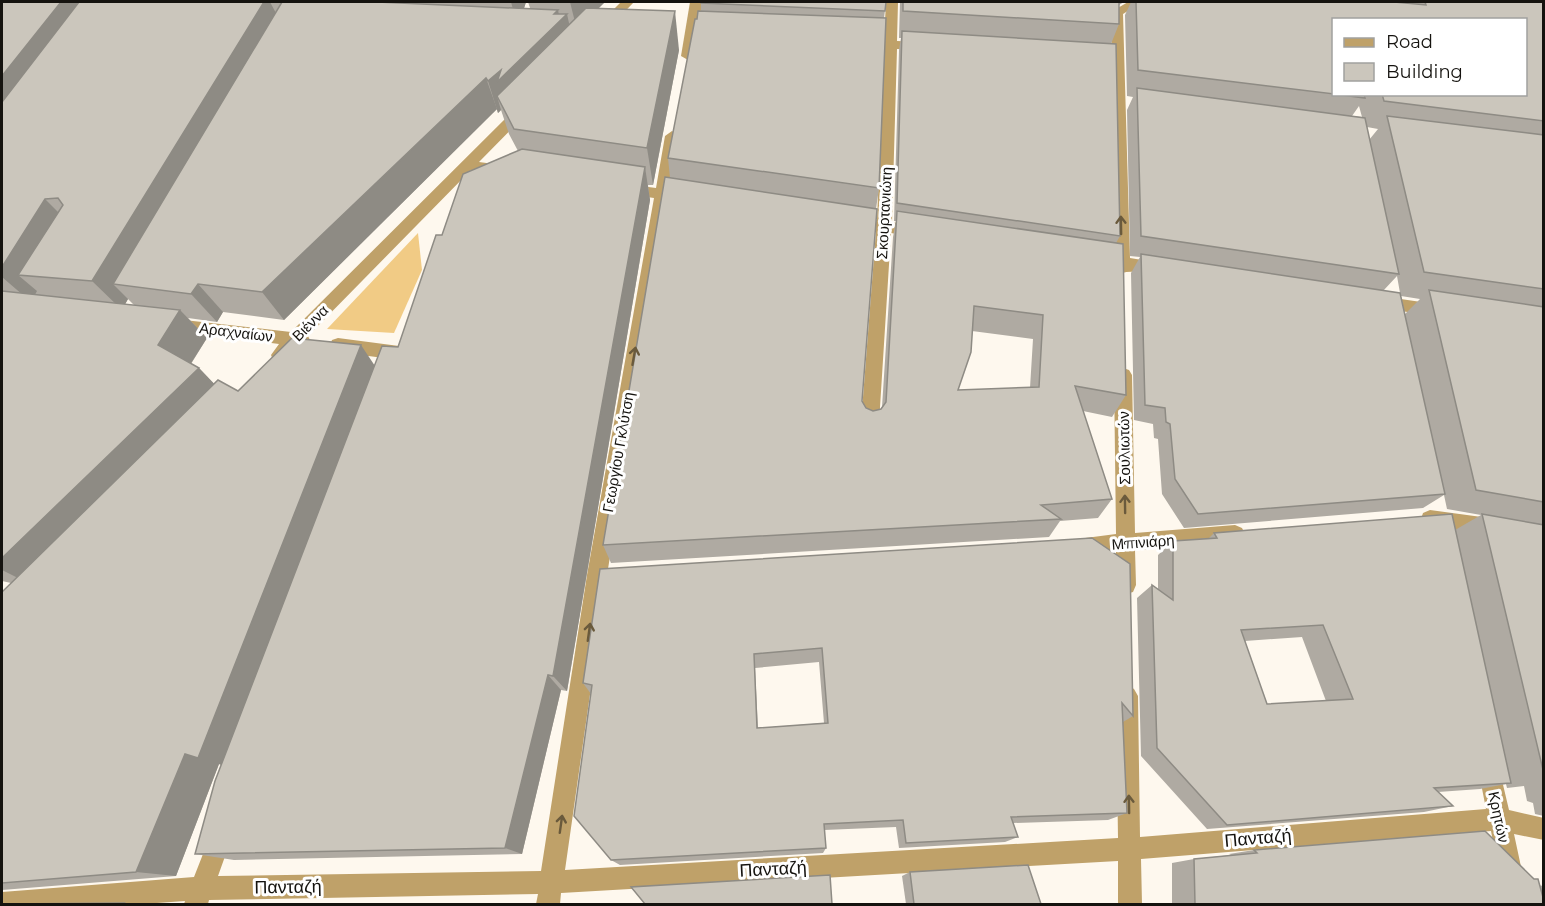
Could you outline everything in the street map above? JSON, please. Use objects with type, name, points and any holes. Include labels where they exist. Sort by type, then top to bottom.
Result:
[{"type":"street","points":[[594,37],[628,2]]},
{"type":"street","points":[[685,70],[697,36],[696,2]]},
{"type":"street","name":"Σκουρτανιώτη","points":[[870,423],[884,227],[892,2]]},
{"type":"street","points":[[1122,286],[1125,102],[1112,57],[1118,12],[1136,2]]},
{"type":"street","points":[[844,42],[936,46]]},
{"type":"street","name":"Βιέννα","points":[[270,364],[530,101]]},
{"type":"street","name":"Γεωργίου Γκλύτση","points":[[550,893],[597,576],[676,115]]},
{"type":"street","points":[[451,209],[467,165],[524,173]]},
{"type":"street","points":[[616,187],[697,199]]},
{"type":"street","points":[[837,220],[932,234]]},
{"type":"street","points":[[1086,257],[1180,272]]},
{"type":"street","points":[[1388,281],[1397,326]]},
{"type":"street","points":[[1369,300],[1450,312]]},
{"type":"street","name":"Αραχναίων","points":[[160,323],[399,353]]},
{"type":"street","points":[[391,375],[407,331]]},
{"type":"street","name":"Σουλιωτών","points":[[1123,356],[1126,602]]},
{"type":"street","points":[[1432,496],[1441,541]]},
{"type":"street","points":[[1412,520],[1436,518],[1511,531]]},
{"type":"street","name":"Μπινιάρη","points":[[1055,548],[1257,532]]},
{"type":"street","points":[[597,576],[620,574]]},
{"type":"street","points":[[1127,684],[1130,904]]},
{"type":"street","name":"Κρητών","points":[[1485,750],[1517,904]]},
{"type":"street","name":"Πανταζή","points":[[2,904],[199,896],[550,893],[1499,819],[1544,829]]},
{"type":"street","points":[[199,896],[226,821]]},
{"type":"shaded area","points":[[418,233],[422,270],[394,333],[327,329]]},
{"type":"building","points":[[2,2],[61,2],[2,76]]},
{"type":"building","points":[[79,2],[264,2],[92,281],[18,275],[63,205],[58,198],[45,199],[2,267],[2,102]]},
{"type":"building","points":[[282,2],[377,2],[558,10],[554,14],[567,14],[497,82],[501,70],[488,81],[486,78],[262,292],[198,284],[191,294],[113,284]]},
{"type":"building","points":[[701,2],[886,2],[885,11]]},
{"type":"building","points":[[903,2],[1119,2],[1119,24],[903,11]]},
{"type":"building","points":[[1136,2],[1394,2],[1426,5],[1425,2],[1544,2],[1544,121],[1384,101],[1383,96],[1527,96],[1527,18],[1332,18],[1332,94],[1138,70]]},
{"type":"building","points":[[586,8],[675,11],[647,148],[514,129],[497,96]]},
{"type":"building","points":[[698,11],[886,18],[879,188],[668,158]]},
{"type":"building","points":[[902,31],[1116,44],[1120,236],[897,203]]},
{"type":"building","points":[[1137,88],[1365,118],[1399,274],[1141,236]]},
{"type":"building","points":[[1387,116],[1544,135],[1544,289],[1424,272]]},
{"type":"building","points":[[522,149],[645,167],[553,676],[548,675],[505,848],[195,854],[215,781],[382,346],[398,347],[436,235],[442,235],[463,174]]},
{"type":"building","points":[[665,177],[877,209],[862,401],[866,408],[873,411],[881,409],[886,402],[897,211],[1123,244],[1126,395],[1075,386],[1112,499],[1041,505],[1061,519],[603,545]],"holes":[[[974,306],[1043,315],[1039,387],[958,390],[971,352]]]},
{"type":"building","points":[[1141,254],[1400,293],[1445,494],[1198,514],[1175,479],[1170,424],[1166,422],[1165,408],[1145,405]]},
{"type":"building","points":[[1429,290],[1544,307],[1544,502],[1476,490]]},
{"type":"building","points":[[2,291],[180,310],[158,345],[199,368],[2,558]]},
{"type":"building","points":[[292,338],[361,345],[198,758],[185,754],[136,872],[2,883],[2,592],[218,380],[238,391]]},
{"type":"building","points":[[1452,514],[1511,783],[1434,788],[1453,806],[1227,825],[1157,748],[1152,585],[1173,600],[1173,541],[1217,538],[1214,533]],"holes":[[[1323,625],[1353,699],[1267,704],[1241,630]]]},
{"type":"building","points":[[1482,514],[1544,525],[1544,774]]},
{"type":"building","points":[[1092,538],[1130,564],[1133,716],[1122,703],[1127,813],[1011,817],[1018,837],[906,843],[903,820],[824,824],[826,848],[611,860],[574,816],[592,685],[583,683],[600,569]],"holes":[[[822,648],[828,723],[757,728],[754,654]]]},
{"type":"building","points":[[1485,831],[1534,879],[1538,879],[1544,904],[1195,904],[1194,859],[1257,853],[1254,850]]},
{"type":"building","points":[[1028,865],[1041,904],[914,904],[910,872]]},
{"type":"building","points":[[830,875],[832,904],[645,904],[631,887]]},
{"type":"building","points":[[124,903],[123,904],[2,904]]}]
